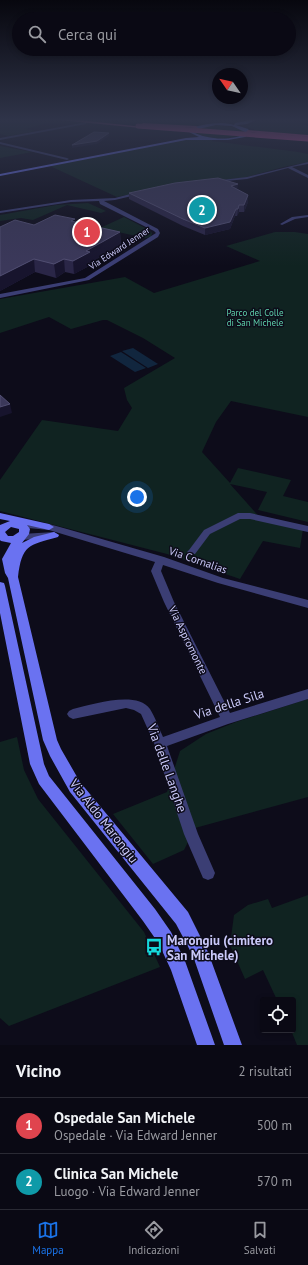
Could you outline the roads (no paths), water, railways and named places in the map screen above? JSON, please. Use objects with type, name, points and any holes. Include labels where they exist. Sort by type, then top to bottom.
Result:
[{"type":"street","points":[[0,174],[23,169]]},
{"type":"street","points":[[0,174],[27,169]]},
{"type":"street","points":[[210,182],[247,178],[281,169]]},
{"type":"street","points":[[292,169],[308,177]]},
{"type":"street","points":[[2,212],[71,201],[101,200],[150,191]]},
{"type":"street","name":"Via Edward Jenner","points":[[0,296],[87,279],[156,236],[158,233],[156,230],[102,203],[101,200]]},
{"type":"street","points":[[282,224],[294,218],[308,216]]},
{"type":"street","points":[[0,516],[52,531]]},
{"type":"street","name":"Via Cornalias","points":[[0,516],[17,524],[81,536],[161,559],[221,581],[308,604]]},
{"type":"street","points":[[192,552],[207,532],[238,516],[250,516],[308,528]]},
{"type":"street","points":[[17,524],[25,529],[25,532],[20,538],[8,540],[2,537],[0,533],[3,528],[17,524]]},
{"type":"street","points":[[13,576],[17,556],[24,547],[52,531]]},
{"type":"street","name":"Via Cornalias","points":[[20,538],[52,531]]},
{"type":"street","name":"Via Aldo Marongiu","points":[[20,538],[7,559],[10,573],[13,576],[50,740],[55,752],[75,787],[182,918],[200,952],[232,1045]]},
{"type":"street","name":"Via Aspromonte","points":[[161,559],[156,571],[169,602],[227,719]]},
{"type":"street","name":"Via Aldo Marongiu","points":[[0,586],[32,748],[39,770],[55,795],[149,915],[165,938],[179,967],[206,1045]]},
{"type":"street","name":"Via della Sila","points":[[160,743],[227,719],[308,694]]},
{"type":"street","name":"Via delle Langhe","points":[[73,714],[126,703],[137,706],[145,711],[160,743],[191,834],[208,873]]},
{"type":"water","points":[[133,348],[158,364],[148,368],[122,351]]},
{"type":"water","points":[[121,352],[146,368],[135,372],[110,356]]},
{"type":"place","name":"Clinica San Michele","points":[[202,210]]},
{"type":"place","name":"Ospedale San Michele","points":[[87,232]]},
{"type":"place","name":"Marongiu (cimitero San Michele)","points":[[154,947]]},
{"type":"park label","name":"Parco del Colle di San Michele","points":[[255,318]]}]
